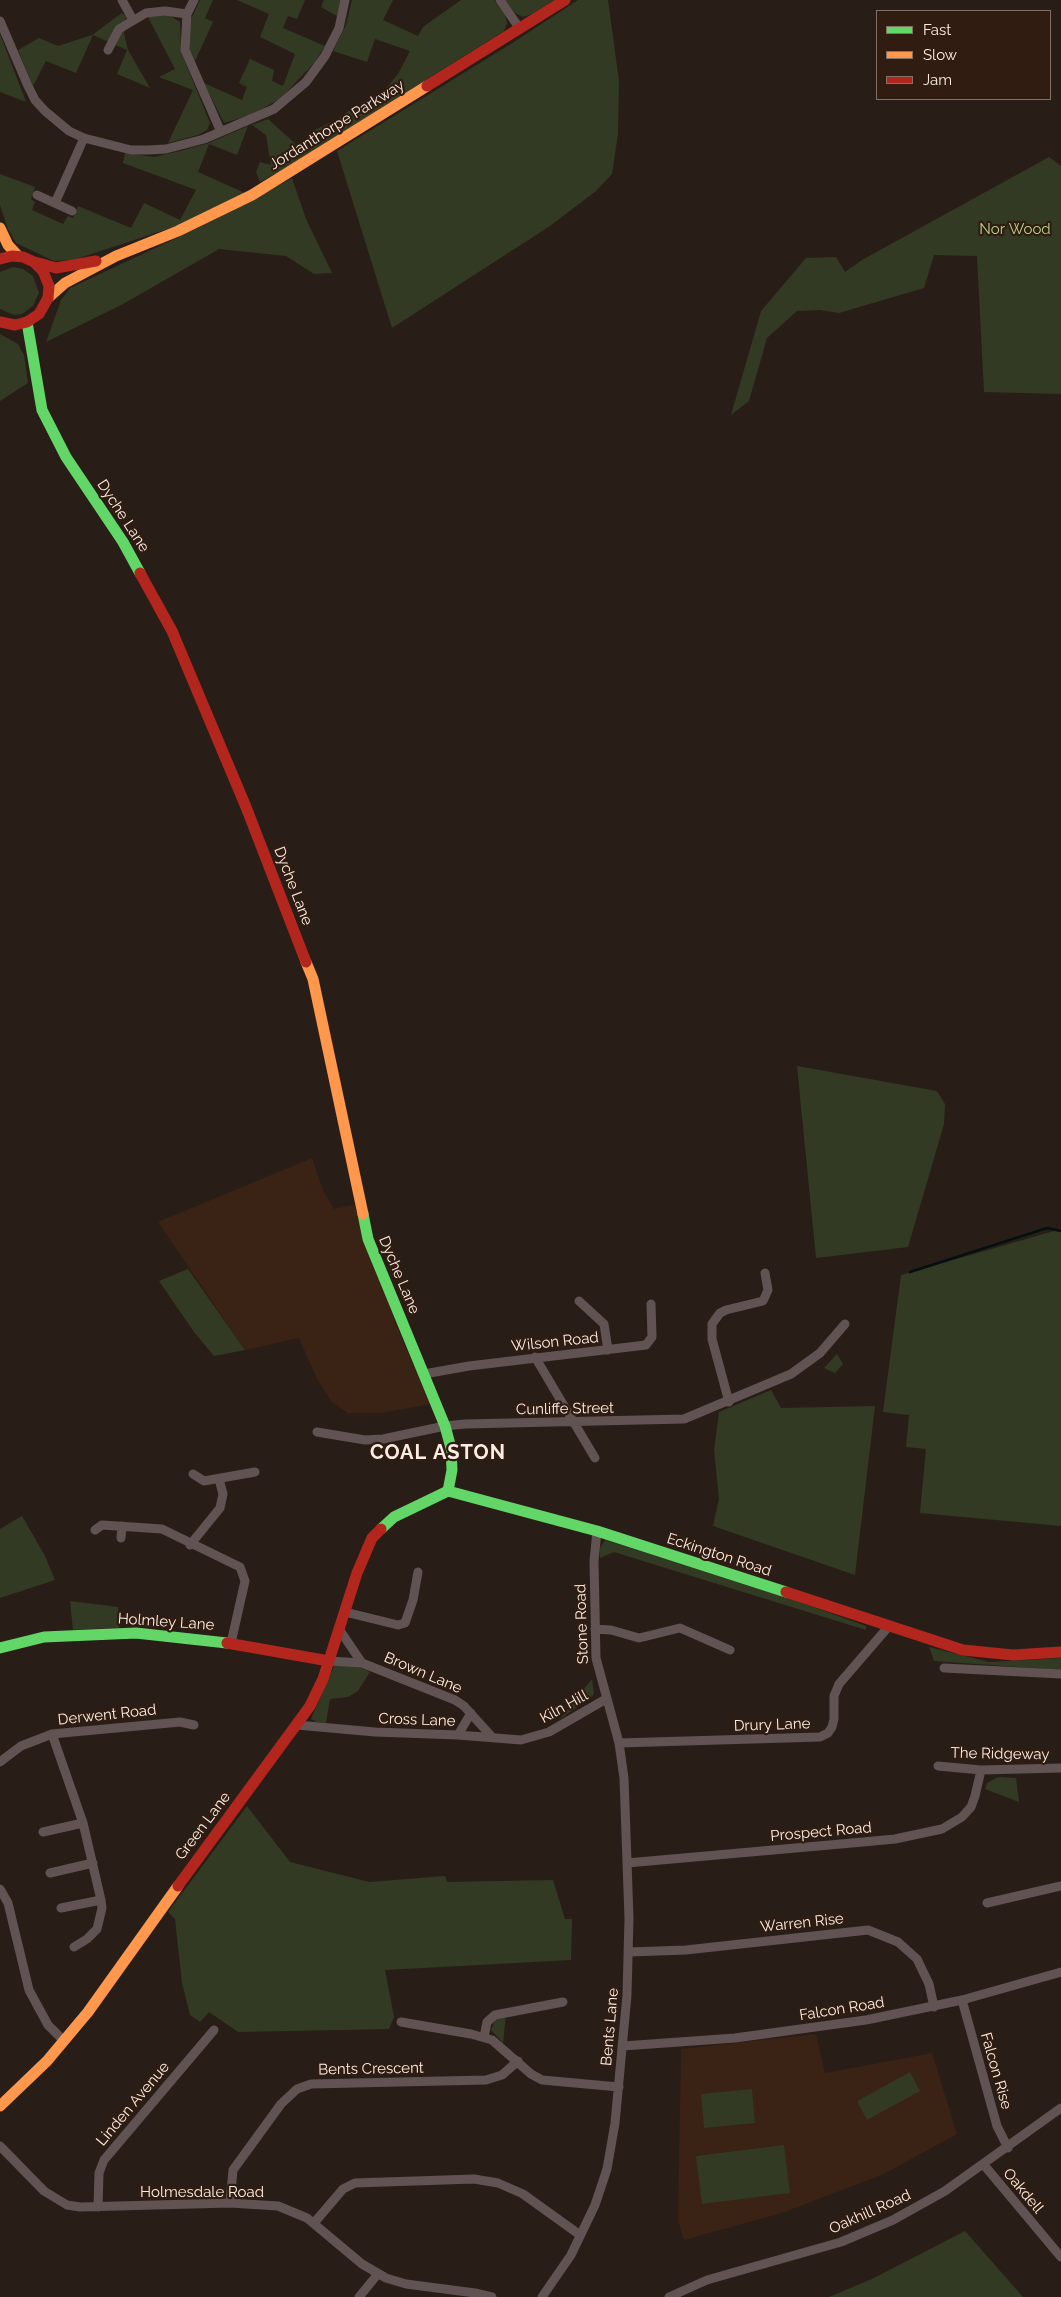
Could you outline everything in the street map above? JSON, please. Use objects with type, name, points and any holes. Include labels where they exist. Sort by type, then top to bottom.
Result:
[{"type":"main road","name":"Jordanthorpe Parkway","points":[[48,298],[64,283],[116,256],[178,231],[252,195],[565,0]]},
{"type":"main road","points":[[0,228],[8,245],[18,256],[34,262],[43,270],[48,286],[48,298],[39,314],[27,322],[15,325],[0,322]]},
{"type":"main road","points":[[0,259],[18,256]]},
{"type":"main road","name":"Jordanthorpe Parkway","points":[[34,262],[56,268],[116,256]]},
{"type":"main road","name":"Dyche Lane","points":[[27,322],[42,410],[66,457],[123,542],[172,631],[246,807],[313,979],[368,1239],[445,1426],[451,1448],[452,1470],[448,1491]]},
{"type":"main road","name":"Eckington Road","points":[[448,1491],[597,1531],[963,1650],[987,1654],[1013,1655],[1061,1652]]},
{"type":"main road","name":"Green Lane","points":[[0,2106],[64,2041],[88,2012],[200,1855],[297,1725],[316,1695],[362,1559],[378,1532],[394,1517],[448,1491]]},
{"type":"main road","name":"Holmley Lane","points":[[0,1648],[44,1638],[111,1633],[168,1635],[231,1643],[329,1661]]},
{"type":"street","points":[[122,0],[133,20]]},
{"type":"street","points":[[194,0],[186,14],[185,50],[221,132]]},
{"type":"street","points":[[0,21],[35,100],[58,122],[84,138],[131,150],[148,150],[180,146],[221,132],[274,108],[306,82],[330,47],[339,28],[345,0]]},
{"type":"street","points":[[500,0],[520,29]]},
{"type":"street","points":[[108,50],[119,29],[133,20],[156,11],[186,14]]},
{"type":"street","points":[[54,203],[84,138]]},
{"type":"street","points":[[37,195],[72,211]]},
{"type":"street","points":[[729,1402],[712,1339],[712,1324],[726,1310],[763,1301],[768,1290],[765,1273]]},
{"type":"street","points":[[579,1301],[604,1324],[608,1350]]},
{"type":"street","name":"Wilson Road","points":[[424,1374],[535,1358],[641,1347],[650,1344],[652,1337],[652,1304]]},
{"type":"street","name":"Cunliffe Street","points":[[317,1432],[383,1440],[445,1426],[684,1419],[729,1402],[791,1374],[820,1353],[845,1324]]},
{"type":"street","points":[[535,1358],[595,1458]]},
{"type":"street","points":[[194,1474],[199,1480],[219,1479],[254,1472]]},
{"type":"street","points":[[190,1545],[220,1508],[223,1494],[219,1479]]},
{"type":"street","points":[[95,1530],[102,1525],[162,1529],[190,1545],[234,1562],[244,1574],[245,1581],[231,1643]]},
{"type":"street","points":[[120,1538],[122,1526]]},
{"type":"street","name":"Stone Road","points":[[597,1531],[594,1561],[594,1629],[598,1672],[619,1743]]},
{"type":"street","points":[[345,1612],[398,1625],[405,1623],[413,1600],[418,1572]]},
{"type":"street","name":"Drury Lane","points":[[619,1743],[820,1737],[828,1733],[832,1727],[834,1696],[839,1684],[889,1626]]},
{"type":"street","points":[[594,1629],[611,1630],[639,1638],[680,1628],[714,1647],[730,1650]]},
{"type":"street","name":"Brown Lane","points":[[339,1629],[362,1663]]},
{"type":"street","name":"Brown Lane","points":[[329,1661],[362,1663],[442,1694],[460,1703],[492,1737]]},
{"type":"street","points":[[944,1668],[1061,1674]]},
{"type":"street","name":"Kiln Hill","points":[[535,1737],[549,1732],[606,1699]]},
{"type":"street","name":"Brown Lane","points":[[458,1734],[471,1713]]},
{"type":"street","name":"Derwent Road","points":[[0,1762],[21,1746],[52,1734],[180,1722],[194,1725]]},
{"type":"street","name":"Cross Lane","points":[[297,1725],[375,1732],[458,1734],[521,1740],[535,1737]]},
{"type":"street","points":[[52,1734],[83,1823],[102,1908],[98,1929],[87,1940],[74,1947]]},
{"type":"street","name":"Bents Lane","points":[[542,2297],[562,2271],[595,2205],[607,2169],[613,2140],[623,2046],[629,1952],[624,1778],[619,1743]]},
{"type":"street","name":"The Ridgeway","points":[[938,1766],[981,1770],[1061,1768]]},
{"type":"street","name":"Prospect Road","points":[[627,1863],[894,1839],[942,1829],[962,1817],[970,1808],[981,1770]]},
{"type":"street","points":[[43,1832],[83,1823]]},
{"type":"street","points":[[50,1873],[93,1863]]},
{"type":"street","points":[[987,1903],[1061,1886]]},
{"type":"street","points":[[0,1889],[8,1903],[29,1990],[48,2025],[64,2041]]},
{"type":"street","points":[[61,1908],[101,1900]]},
{"type":"street","name":"Warren Rise","points":[[629,1952],[686,1950],[868,1930],[898,1942],[917,1959],[926,1977],[934,2007]]},
{"type":"street","name":"Falcon Road","points":[[623,2046],[803,2030],[934,2007],[1061,1972]]},
{"type":"street","name":"Falcon Rise","points":[[962,2000],[997,2126],[1008,2148]]},
{"type":"street","points":[[484,2037],[487,2022],[495,2015],[563,2002]]},
{"type":"street","points":[[401,2022],[484,2037],[499,2045],[532,2074],[542,2080],[619,2087]]},
{"type":"street","name":"Linden Avenue","points":[[98,2207],[99,2173],[104,2160],[214,2030]]},
{"type":"street","name":"Bents Crescent","points":[[230,2203],[231,2178],[237,2163],[281,2104],[290,2095],[304,2086],[486,2080],[502,2075],[518,2061]]},
{"type":"street","name":"Oakhill Road","points":[[669,2297],[707,2280],[802,2254],[856,2236],[920,2206],[984,2165],[1061,2108]]},
{"type":"street","name":"Holmesdale Road","points":[[0,2146],[30,2179],[56,2200],[80,2207],[230,2203],[278,2206],[299,2213],[314,2223],[377,2274],[406,2284],[492,2297]]},
{"type":"street","name":"Oakdell","points":[[984,2165],[1060,2252]]},
{"type":"street","points":[[314,2223],[343,2189],[355,2183],[474,2179],[498,2183],[523,2194],[580,2235]]},
{"type":"street","points":[[359,2297],[377,2274]]},
{"type":"shaded area","points":[[312,1158],[323,1190],[334,1209],[354,1205],[397,1327],[430,1404],[382,1413],[348,1413],[332,1402],[316,1377],[299,1338],[245,1350],[158,1222]]},
{"type":"shaded area","points":[[816,2034],[825,2073],[932,2053],[957,2134],[884,2174],[782,2213],[684,2240],[678,2221],[681,2049]]},
{"type":"green space","points":[[200,0],[213,0],[205,18],[213,22],[195,61],[190,52],[188,26]]},
{"type":"green space","points":[[237,0],[305,0],[297,19],[288,16],[283,28],[325,46],[315,62],[281,98],[251,115],[224,123],[204,83],[242,100],[247,87],[239,83],[250,59],[274,70],[272,81],[283,86],[295,54],[260,37],[269,14]]},
{"type":"green space","points":[[324,0],[341,0],[337,16],[321,7]]},
{"type":"green space","points":[[352,0],[393,0],[383,20],[418,36],[423,27],[461,0],[494,0],[505,15],[507,23],[504,31],[292,164],[260,182],[256,172],[260,162],[271,165],[266,135],[252,125],[268,119],[298,146],[315,130],[339,118],[356,106],[376,100],[398,74],[410,51],[375,39],[367,62],[333,51],[346,25]]},
{"type":"green space","points":[[505,0],[554,0],[532,14],[523,17],[515,13]]},
{"type":"green space","points":[[578,0],[608,0],[619,81],[618,134],[612,174],[596,191],[550,226],[392,328],[337,151],[514,42]]},
{"type":"green space","points":[[122,13],[126,17],[124,34],[128,50],[150,88],[117,74],[127,50],[93,35],[76,73],[46,61],[33,86],[18,50],[39,38],[58,46],[92,35]]},
{"type":"green space","points":[[169,15],[180,22],[181,52],[210,123],[207,130],[198,135],[168,143],[193,90],[159,77],[175,69],[148,17]]},
{"type":"green space","points":[[0,34],[26,102],[0,92]]},
{"type":"green space","points":[[248,126],[237,155],[209,144],[198,172],[245,193],[183,224],[73,260],[54,261],[16,243],[8,229],[0,205],[0,174],[35,187],[31,199],[35,202],[32,210],[63,224],[68,216],[73,218],[78,206],[131,228],[144,203],[180,220],[196,190],[123,163],[125,153],[154,157],[209,143]]},
{"type":"green space","name":"Nor Wood","points":[[1049,157],[1061,166],[1061,394],[984,392],[977,256],[934,255],[924,288],[839,313],[820,310],[797,311],[767,338],[749,401],[731,415],[761,311],[806,258],[836,257],[845,272],[862,260]]},
{"type":"green space","points":[[292,178],[306,219],[332,273],[314,274],[286,256],[219,249],[123,304],[46,342],[61,300],[70,288],[198,228]]},
{"type":"green space","points":[[13,267],[23,269],[33,276],[39,293],[33,306],[22,314],[14,315],[0,309],[0,272]]},
{"type":"green space","points":[[0,334],[18,344],[24,355],[28,383],[0,401]]},
{"type":"green space","points":[[797,1066],[937,1091],[945,1104],[944,1124],[908,1247],[816,1258]]},
{"type":"green space","points":[[1061,1229],[1061,1526],[920,1513],[926,1449],[906,1447],[909,1415],[883,1412],[901,1275]]},
{"type":"green space","points":[[188,1269],[245,1350],[214,1356],[194,1332],[159,1281]]},
{"type":"green space","points":[[837,1354],[843,1364],[835,1373],[824,1368]]},
{"type":"green space","points":[[771,1390],[781,1408],[875,1406],[855,1575],[713,1526],[719,1499],[714,1450],[719,1412]]},
{"type":"green space","points":[[22,1516],[45,1556],[55,1580],[0,1598],[0,1529]]},
{"type":"green space","points":[[605,1540],[758,1587],[866,1626],[866,1630],[614,1552],[600,1558],[600,1548]]},
{"type":"green space","points":[[70,1601],[118,1607],[119,1628],[73,1630]]},
{"type":"green space","points":[[929,1647],[989,1662],[1061,1658],[1061,1670],[934,1661]]},
{"type":"green space","points":[[334,1666],[358,1666],[370,1672],[358,1691],[348,1697],[330,1699],[326,1723],[317,1722],[311,1719]]},
{"type":"green space","points":[[592,1679],[594,1693],[592,1697],[560,1719]]},
{"type":"green space","points":[[998,1777],[1016,1778],[1019,1802],[985,1789],[987,1783]]},
{"type":"green space","points":[[247,1806],[290,1862],[369,1882],[445,1876],[447,1882],[553,1880],[565,1919],[572,1919],[571,1960],[385,1970],[394,2017],[389,2029],[238,2032],[209,2012],[200,2022],[190,2015],[182,1983],[175,1919],[168,1912]]},
{"type":"green space","points":[[506,2015],[503,2043],[491,2030],[495,2020]]},
{"type":"green space","points":[[910,2072],[920,2091],[867,2120],[857,2101]]},
{"type":"green space","points":[[752,2089],[755,2123],[704,2128],[701,2094]]},
{"type":"green space","points":[[784,2145],[790,2193],[702,2204],[696,2156]]},
{"type":"green space","points":[[965,2231],[1023,2297],[829,2297],[872,2279]]},
{"type":"waterway","points":[[910,1272],[1047,1228],[1061,1231]]},
{"type":"traffic: fast","points":[[27,322],[42,410],[66,457],[123,542],[140,573]]},
{"type":"traffic: fast","points":[[363,1214],[368,1239],[445,1426],[451,1448],[452,1470],[448,1491]]},
{"type":"traffic: fast","points":[[448,1491],[597,1531],[786,1592]]},
{"type":"traffic: fast","points":[[381,1529],[394,1517],[448,1491]]},
{"type":"traffic: fast","points":[[0,1648],[44,1637],[136,1633],[227,1643]]},
{"type":"traffic: slow","points":[[48,298],[65,283],[116,256],[178,231],[252,195],[427,86]]},
{"type":"traffic: slow","points":[[0,228],[8,245],[18,256]]},
{"type":"traffic: slow","points":[[306,962],[313,979],[363,1214]]},
{"type":"traffic: slow","points":[[0,2106],[47,2061],[88,2012],[178,1886]]},
{"type":"traffic: jam","points":[[427,86],[565,0]]},
{"type":"traffic: jam","points":[[0,259],[12,256],[23,257],[34,262],[43,271],[49,286],[48,298],[39,314],[27,322],[15,325],[0,322]]},
{"type":"traffic: jam","points":[[35,262],[56,268],[96,261]]},
{"type":"traffic: jam","points":[[140,573],[172,631],[246,807],[306,962]]},
{"type":"traffic: jam","points":[[178,1886],[310,1706],[323,1679],[357,1573],[372,1538],[381,1529]]},
{"type":"traffic: jam","points":[[786,1592],[963,1650],[1013,1655],[1061,1652]]},
{"type":"traffic: jam","points":[[227,1643],[329,1661]]},
{"type":"district","name":"COAL ASTON","points":[[438,1453]]}]
